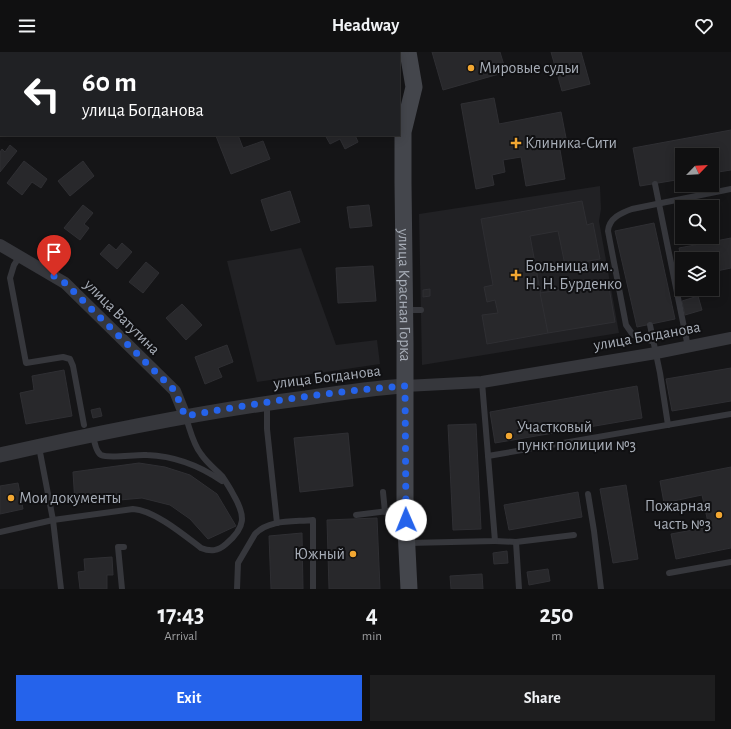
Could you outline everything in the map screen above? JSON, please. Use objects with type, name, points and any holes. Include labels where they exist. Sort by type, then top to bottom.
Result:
[{"type":"main road","name":"улица Красная Горка","points":[[408,52],[414,87],[403,132],[403,183],[413,310],[405,386],[405,509],[409,589]]},
{"type":"street","name":"улица Ватутина","points":[[0,245],[65,283],[175,391],[185,416]]},
{"type":"street","name":"улица Богданова","points":[[0,455],[39,446],[88,430],[267,403],[380,388],[482,382],[655,348],[688,347],[731,338]]},
{"type":"lane","points":[[655,184],[688,347]]},
{"type":"lane","points":[[655,348],[633,335],[626,325],[608,231],[610,222],[632,208],[731,189]]},
{"type":"lane","points":[[20,256],[14,265],[10,278],[26,363],[63,357],[70,359],[88,430],[98,453],[109,456],[148,455],[179,460],[201,468],[227,483]]},
{"type":"lane","points":[[650,325],[668,425]]},
{"type":"lane","points":[[482,382],[495,541]]},
{"type":"lane","points":[[267,403],[267,429],[277,523]]},
{"type":"lane","points":[[488,456],[731,414]]},
{"type":"lane","points":[[0,532],[53,520],[141,509],[152,514],[201,548],[215,551],[228,542],[239,531],[243,522],[243,515],[240,506],[227,483],[197,449],[185,416]]},
{"type":"lane","points":[[39,446],[53,520],[61,589]]},
{"type":"lane","points":[[383,492],[385,512]]},
{"type":"lane","points":[[588,494],[601,589]]},
{"type":"lane","points":[[356,515],[405,509]]},
{"type":"lane","points":[[237,589],[237,569],[240,558],[258,530],[265,526],[277,523],[313,520],[313,589]]},
{"type":"lane","points":[[407,543],[516,542],[574,536]]},
{"type":"lane","points":[[516,542],[519,589]]},
{"type":"lane","points":[[122,589],[118,547],[124,546]]},
{"type":"lane","points":[[669,572],[731,562]]},
{"type":"shaded area","points":[[600,186],[601,209],[599,221],[619,333],[422,365],[419,214]]},
{"type":"shaded area","points":[[301,248],[336,345],[377,340],[380,364],[257,382],[227,261]]},
{"type":"building","name":"Мировые судьи","points":[[432,52],[500,52],[506,72],[443,90]]},
{"type":"building","points":[[551,52],[581,52],[590,84],[562,91]]},
{"type":"building","name":"Клиника-Сити","points":[[494,98],[499,124],[561,112],[567,143],[559,144],[565,179],[526,186],[521,157],[503,160],[505,172],[492,175],[494,185],[476,189],[461,104]]},
{"type":"building","points":[[731,130],[731,170],[719,172],[719,148],[675,148],[675,180],[640,186],[633,148]]},
{"type":"building","points":[[216,136],[238,136],[243,148],[263,141],[270,159],[231,174]]},
{"type":"building","points":[[326,136],[355,136],[358,142],[345,149],[340,139],[330,144]]},
{"type":"building","points":[[10,145],[17,151],[0,172],[0,152],[2,149],[5,152]]},
{"type":"building","points":[[24,161],[47,179],[41,188],[32,182],[22,195],[7,183]]},
{"type":"building","points":[[83,161],[94,176],[70,196],[58,181]]},
{"type":"building","points":[[290,191],[300,222],[271,231],[261,200]]},
{"type":"building","points":[[582,201],[587,225],[593,223],[600,259],[565,265],[558,231],[530,236],[548,333],[487,344],[482,315],[498,313],[495,300],[487,302],[484,287],[493,285],[481,219]]},
{"type":"building","points":[[83,205],[93,213],[84,224],[89,228],[80,240],[64,228]]},
{"type":"building","points":[[369,205],[372,226],[350,228],[347,207]]},
{"type":"building","points":[[654,223],[675,319],[637,327],[615,231]]},
{"type":"building","points":[[731,238],[731,268],[719,271],[719,252],[680,252],[679,248],[700,244],[719,244],[719,240]]},
{"type":"building","points":[[122,243],[132,252],[117,269],[100,254],[109,244],[116,250]]},
{"type":"building","points":[[146,262],[159,273],[143,293],[129,282]]},
{"type":"building","points":[[373,266],[376,301],[338,303],[336,268]]},
{"type":"building","points":[[608,282],[615,322],[548,333],[540,293]]},
{"type":"building","points":[[430,289],[430,296],[423,297],[423,290]]},
{"type":"building","points":[[698,296],[702,310],[685,315],[682,301]]},
{"type":"building","points":[[182,304],[202,325],[186,340],[166,318]]},
{"type":"building","points":[[227,345],[233,362],[218,368],[222,377],[205,384],[195,357]]},
{"type":"building","points":[[731,368],[731,401],[672,411],[666,379]]},
{"type":"building","points":[[64,370],[72,416],[26,424],[20,393],[34,390],[32,376]]},
{"type":"building","points":[[637,386],[642,418],[495,443],[490,412]]},
{"type":"building","points":[[100,408],[102,416],[93,418],[91,410]]},
{"type":"building","points":[[476,424],[481,529],[453,530],[448,425]]},
{"type":"building","points":[[348,433],[353,486],[300,492],[294,438]]},
{"type":"building","points":[[139,463],[165,467],[190,475],[217,494],[236,526],[208,539],[190,519],[170,505],[142,498],[75,504],[73,472]]},
{"type":"building","name":"Пожарная часть №3","points":[[731,467],[731,548],[676,559],[671,534],[709,527],[702,495],[664,503],[660,481]]},
{"type":"building","points":[[18,483],[23,509],[0,514],[0,486]]},
{"type":"building","points":[[626,485],[638,559],[613,563],[600,489]]},
{"type":"building","points":[[578,492],[582,517],[509,530],[504,505]]},
{"type":"building","name":"Южный","points":[[377,518],[380,589],[329,589],[327,520]]},
{"type":"building","points":[[302,533],[303,589],[271,589],[269,536]]},
{"type":"building","points":[[507,551],[508,563],[494,564],[493,553]]},
{"type":"building","points":[[112,557],[113,575],[107,575],[107,589],[80,589],[78,572],[85,571],[84,559]]},
{"type":"building","points":[[548,569],[550,581],[529,585],[527,572]]},
{"type":"building","points":[[482,574],[483,589],[451,589],[450,576]]},
{"type":"place","name":"Мировые судьи","points":[[471,68]]},
{"type":"place","name":"Клиника-Сити","points":[[516,143]]},
{"type":"place","name":"Больница им. Н. Н. Бурденко","points":[[516,275]]},
{"type":"place","name":"Участковый пункт полиции №3","points":[[509,436]]},
{"type":"place","name":"Мои документы","points":[[11,498]]},
{"type":"place","name":"Пожарная часть №3","points":[[719,515]]},
{"type":"place","name":"Южный","points":[[353,554]]},
{"type":"route","points":[[54,276],[65,283],[175,391],[185,416],[244,406],[405,386],[406,520]]}]
